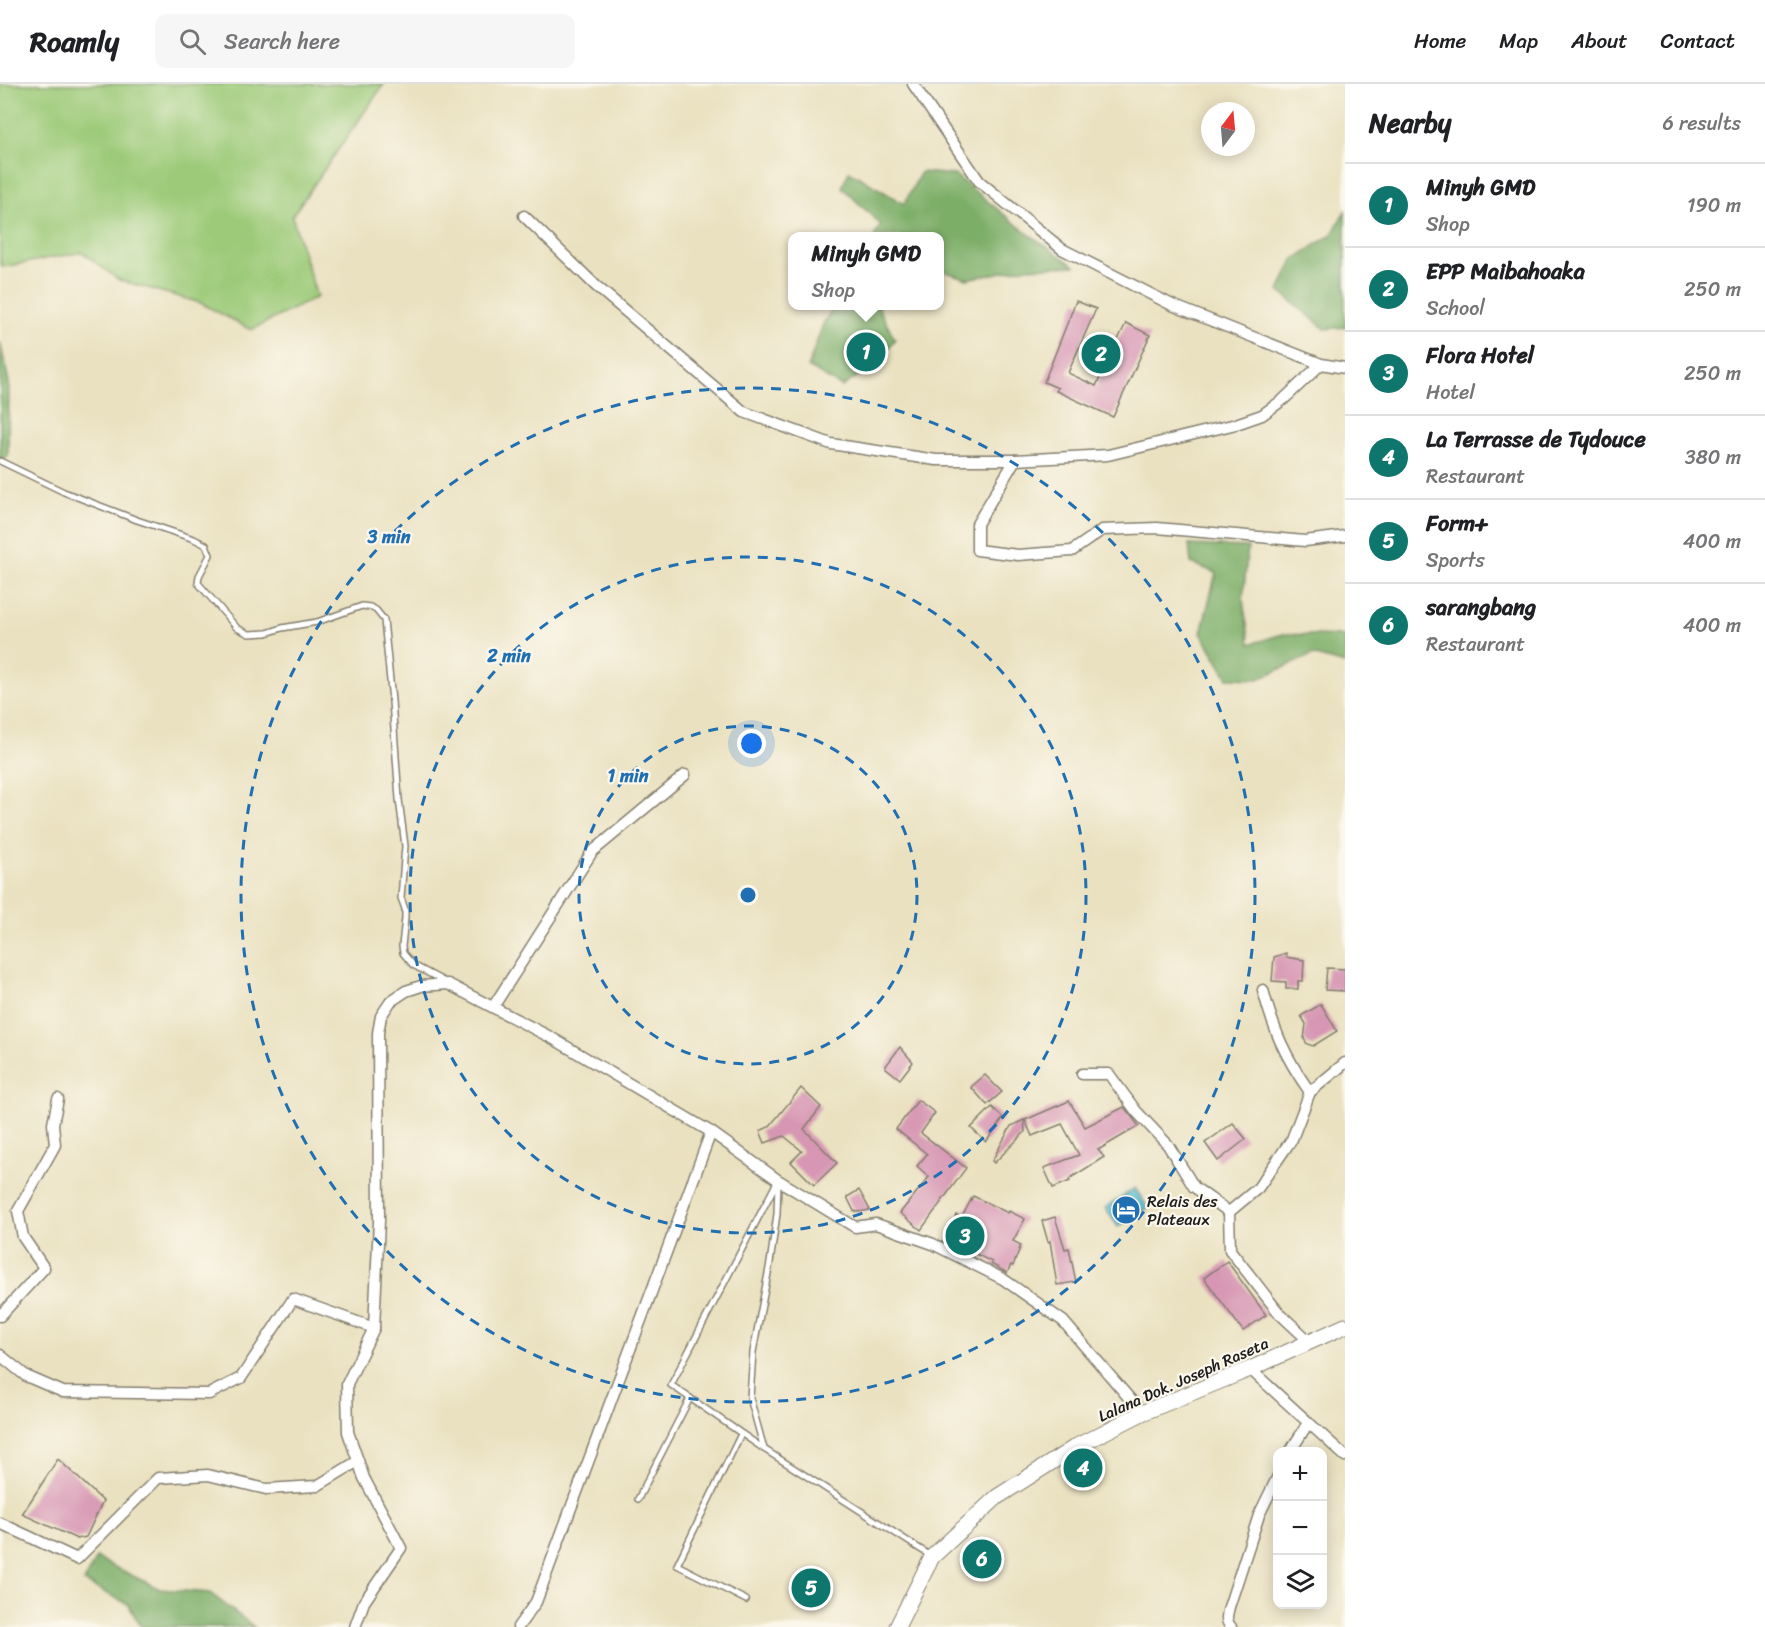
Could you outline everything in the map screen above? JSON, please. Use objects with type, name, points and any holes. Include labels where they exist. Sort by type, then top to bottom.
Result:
[{"type":"main road","name":"Lalana Dok. Joseph Raseta","points":[[897,1627],[932,1557],[997,1497],[1068,1451],[1142,1413],[1250,1369],[1345,1326]]},
{"type":"street","points":[[914,84],[979,181],[1062,249],[1172,305],[1321,364],[1345,368]]},
{"type":"street","points":[[524,216],[596,286],[744,412],[831,444],[936,460],[1015,460],[1108,455],[1236,424],[1262,415],[1284,399],[1321,364]]},
{"type":"street","points":[[1015,460],[977,524],[977,550],[1018,555],[1072,551],[1102,530],[1157,528],[1305,541],[1345,536]]},
{"type":"street","points":[[493,1007],[592,852],[685,775]]},
{"type":"street","points":[[355,1627],[364,1602],[401,1548],[364,1478],[348,1432],[346,1384],[374,1328],[379,1221],[378,1033],[381,1016],[391,1001],[406,991],[421,986],[448,984],[552,1038],[711,1132],[778,1180],[855,1227],[876,1224],[933,1244],[1003,1279],[1063,1321],[1142,1413]]},
{"type":"street","points":[[1263,990],[1272,1024],[1291,1065],[1310,1092]]},
{"type":"street","points":[[1228,1212],[1258,1188],[1292,1139],[1310,1092],[1345,1063]]},
{"type":"street","points":[[1082,1074],[1109,1074],[1136,1111],[1168,1145],[1194,1187],[1228,1212]]},
{"type":"street","points":[[0,1316],[44,1268],[23,1237],[18,1211],[55,1145],[53,1124],[58,1099]]},
{"type":"street","points":[[518,1627],[537,1602],[711,1132]]},
{"type":"street","points":[[1228,1212],[1230,1250],[1279,1313],[1310,1342]]},
{"type":"street","points":[[0,1355],[26,1376],[63,1392],[209,1394],[241,1378],[293,1299],[374,1328]]},
{"type":"street","points":[[1250,1369],[1345,1456]]},
{"type":"street","points":[[1293,1447],[1308,1423]]},
{"type":"street","points":[[0,1523],[77,1558],[158,1478],[208,1475],[266,1490],[317,1486],[358,1461]]},
{"type":"street","points":[[1231,1627],[1226,1616],[1259,1515],[1273,1486]]},
{"type":"lane","points":[[0,461],[64,492],[206,545],[210,555],[199,576],[198,583],[243,632],[257,635],[267,633],[317,622],[362,606],[376,610],[384,620],[399,799],[405,836],[405,867],[401,898],[405,918],[403,952],[413,965],[448,984]]},
{"type":"lane","points":[[778,1180],[670,1385],[741,1434],[932,1557]]},
{"type":"lane","points":[[764,1449],[750,1398],[753,1352],[777,1214],[778,1180]]},
{"type":"lane","points":[[638,1499],[690,1398]]},
{"type":"lane","points":[[741,1434],[677,1565],[746,1600]]},
{"type":"green space","points":[[0,84],[384,84],[292,216],[317,297],[251,330],[201,303],[119,280],[82,252],[3,267],[0,262]]},
{"type":"green space","points":[[849,171],[904,204],[921,172],[955,175],[1026,232],[1075,266],[1023,268],[967,279],[944,271],[944,232],[877,232],[881,225],[842,187]]},
{"type":"green space","points":[[1345,211],[1345,327],[1325,329],[1279,291],[1293,260],[1332,234]]},
{"type":"green space","points":[[832,310],[880,310],[895,340],[876,364],[842,387],[808,367],[823,324]]},
{"type":"green space","points":[[0,342],[9,382],[8,456],[0,460]]},
{"type":"green space","points":[[1189,545],[1248,547],[1243,600],[1250,644],[1283,634],[1345,636],[1345,664],[1312,655],[1258,679],[1228,678],[1201,633],[1216,573],[1191,563]]},
{"type":"green space","points":[[96,1558],[160,1589],[210,1593],[254,1627],[141,1627],[128,1604],[84,1582]]},
{"type":"water","points":[[1135,1188],[1148,1208],[1118,1227],[1105,1208]]},
{"type":"building","points":[[1076,301],[1096,309],[1068,373],[1096,386],[1126,323],[1150,335],[1113,417],[1056,391],[1058,388],[1044,382]]},
{"type":"building","points":[[1286,953],[1286,957],[1304,960],[1303,981],[1298,981],[1298,989],[1286,989],[1286,982],[1272,981],[1274,957]]},
{"type":"building","points":[[1327,968],[1345,969],[1345,991],[1325,990]]},
{"type":"building","points":[[1321,1004],[1337,1031],[1313,1046],[1307,1044],[1304,1039],[1306,1024],[1301,1016]]},
{"type":"building","points":[[900,1047],[913,1062],[900,1079],[885,1067]]},
{"type":"building","points":[[985,1075],[1002,1092],[987,1105],[971,1087]]},
{"type":"building","points":[[801,1088],[821,1107],[804,1129],[837,1163],[814,1185],[791,1162],[802,1151],[784,1136],[765,1143],[760,1131],[769,1127]]},
{"type":"building","points":[[918,1100],[935,1113],[921,1133],[966,1168],[921,1230],[900,1213],[929,1177],[917,1166],[927,1154],[896,1129]]},
{"type":"building","points":[[1069,1101],[1085,1127],[1124,1107],[1139,1126],[1098,1150],[1104,1157],[1069,1179],[1070,1181],[1053,1188],[1044,1168],[1079,1155],[1062,1124],[1032,1136],[1025,1120]]},
{"type":"building","points":[[992,1107],[1003,1118],[986,1142],[971,1128]]},
{"type":"building","points":[[1024,1120],[1025,1132],[994,1163],[992,1161],[1011,1126]]},
{"type":"building","points":[[1233,1123],[1246,1139],[1218,1161],[1205,1143]]},
{"type":"building","points":[[859,1190],[870,1210],[854,1211],[847,1197]]},
{"type":"building","points":[[973,1196],[1025,1219],[1013,1241],[1021,1245],[1013,1266],[1011,1265],[1007,1273],[991,1264],[992,1262],[948,1240],[953,1232],[950,1229],[956,1215],[962,1217]]},
{"type":"building","points":[[1055,1217],[1065,1249],[1069,1248],[1076,1282],[1057,1285],[1050,1241],[1048,1242],[1042,1221]]},
{"type":"building","points":[[1227,1261],[1266,1315],[1243,1331],[1204,1278]]},
{"type":"building","points":[[58,1459],[103,1501],[86,1537],[77,1539],[22,1514]]},
{"type":"place","name":"Minyh GMD","points":[[866,352]]},
{"type":"place","name":"EPP Maibahoaka","points":[[1101,354]]},
{"type":"place","name":"Relais des Plateaux","points":[[1126,1210]]},
{"type":"place","name":"Flora Hotel","points":[[965,1236]]},
{"type":"place","name":"La Terrasse de Tydouce","points":[[1083,1468]]},
{"type":"place","name":"sarangbang","points":[[982,1559]]},
{"type":"place","name":"Form+","points":[[811,1588]]}]
